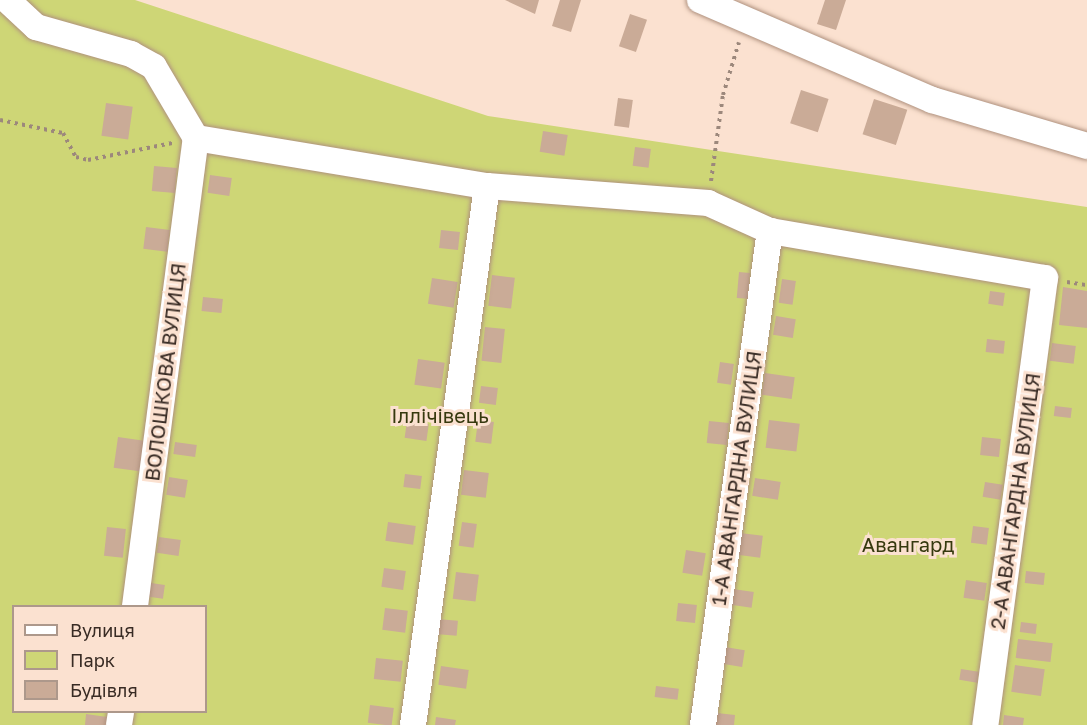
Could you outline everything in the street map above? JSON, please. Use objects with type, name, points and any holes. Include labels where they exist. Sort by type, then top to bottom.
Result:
[{"type":"street","points":[[7,0],[36,27],[131,54],[154,67],[196,138],[487,186],[708,203],[770,231]]},
{"type":"street","points":[[700,0],[932,100],[1087,146]]},
{"type":"street","name":"ВОЛОШКОВА ВУЛИЦЯ","points":[[135,605],[196,138]]},
{"type":"street","points":[[413,725],[487,186]]},
{"type":"street","name":"2-А АВАНГАРДНА ВУЛИЦЯ","points":[[770,231],[1045,278],[985,725]]},
{"type":"street","name":"1-А АВАНГАРДНА ВУЛИЦЯ","points":[[703,725],[770,231]]},
{"type":"path","points":[[708,203],[723,95],[745,19]]},
{"type":"path","points":[[0,120],[63,133],[76,157],[88,160],[196,138]]},
{"type":"green space","name":"Іллічівець","points":[[0,0],[135,0],[488,116],[1087,207],[1087,725],[0,725]]},
{"type":"building","points":[[505,0],[539,0],[535,14]]},
{"type":"building","points":[[560,0],[581,0],[571,32],[552,26]]},
{"type":"building","points":[[825,0],[846,0],[836,30],[817,24]]},
{"type":"building","points":[[630,14],[647,20],[636,52],[619,46]]},
{"type":"building","points":[[801,90],[829,99],[818,132],[790,123]]},
{"type":"building","points":[[618,98],[633,100],[629,128],[614,126]]},
{"type":"building","points":[[874,99],[907,110],[896,145],[863,134]]},
{"type":"building","points":[[106,103],[133,107],[128,139],[101,136]]},
{"type":"building","points":[[543,131],[568,135],[564,156],[540,152]]},
{"type":"building","points":[[635,147],[651,149],[649,168],[633,166]]},
{"type":"building","points":[[154,166],[177,168],[175,193],[152,191]]},
{"type":"building","points":[[210,175],[232,178],[229,196],[207,193]]},
{"type":"building","points":[[146,227],[170,230],[167,252],[143,249]]},
{"type":"building","points":[[441,230],[460,232],[458,250],[439,248]]},
{"type":"building","points":[[739,272],[750,273],[748,299],[737,298]]},
{"type":"building","points":[[492,275],[515,278],[511,309],[488,306]]},
{"type":"building","points":[[432,278],[458,282],[454,308],[428,304]]},
{"type":"building","points":[[782,279],[796,281],[793,305],[779,303]]},
{"type":"building","points":[[1063,287],[1087,291],[1087,328],[1059,325]]},
{"type":"building","points":[[990,291],[1005,293],[1003,306],[988,304]]},
{"type":"building","points":[[203,297],[223,299],[221,313],[202,311]]},
{"type":"building","points":[[776,316],[796,319],[793,338],[773,335]]},
{"type":"building","points":[[485,327],[505,329],[501,363],[481,361]]},
{"type":"building","points":[[987,339],[1005,341],[1004,354],[986,352]]},
{"type":"building","points":[[1052,343],[1076,346],[1074,364],[1050,361]]},
{"type":"building","points":[[418,359],[445,363],[441,389],[414,385]]},
{"type":"building","points":[[720,362],[734,364],[731,385],[717,383]]},
{"type":"building","points":[[765,373],[795,377],[792,399],[762,395]]},
{"type":"building","points":[[481,386],[498,388],[496,405],[479,403]]},
{"type":"building","points":[[1055,406],[1072,408],[1071,418],[1054,416]]},
{"type":"building","points":[[478,420],[494,422],[491,444],[475,442]]},
{"type":"building","points":[[769,420],[800,424],[796,452],[766,448]]},
{"type":"building","points":[[407,421],[429,424],[426,441],[405,438]]},
{"type":"building","points":[[709,421],[729,423],[727,445],[707,443]]},
{"type":"building","points":[[118,437],[146,441],[141,472],[114,468]]},
{"type":"building","points":[[982,437],[1001,439],[999,457],[980,455]]},
{"type":"building","points":[[175,442],[197,445],[195,457],[173,454]]},
{"type":"building","points":[[464,470],[489,473],[486,498],[461,495]]},
{"type":"building","points":[[405,474],[422,476],[420,489],[403,487]]},
{"type":"building","points":[[169,477],[188,480],[185,498],[166,495]]},
{"type":"building","points":[[755,478],[781,482],[778,500],[752,496]]},
{"type":"building","points":[[985,482],[1003,485],[1000,500],[983,497]]},
{"type":"building","points":[[388,522],[416,526],[413,545],[385,541]]},
{"type":"building","points":[[462,522],[477,524],[474,548],[459,546]]},
{"type":"building","points":[[973,526],[989,528],[987,545],[971,543]]},
{"type":"building","points":[[107,527],[126,529],[123,558],[104,556]]},
{"type":"building","points":[[740,533],[763,536],[760,558],[737,555]]},
{"type":"building","points":[[159,537],[181,540],[179,556],[157,553]]},
{"type":"building","points":[[686,550],[706,553],[702,576],[682,573]]},
{"type":"building","points":[[384,568],[406,571],[403,590],[381,587]]},
{"type":"building","points":[[1026,571],[1045,573],[1044,585],[1025,583]]},
{"type":"building","points":[[456,572],[479,575],[476,602],[453,599]]},
{"type":"building","points":[[966,580],[987,583],[984,601],[963,598]]},
{"type":"building","points":[[151,583],[165,585],[163,599],[149,597]]},
{"type":"building","points":[[733,589],[754,592],[752,608],[731,605]]},
{"type":"building","points":[[678,603],[697,605],[695,623],[676,621]]},
{"type":"building","points":[[385,608],[408,611],[405,633],[382,630]]},
{"type":"building","points":[[437,619],[458,621],[457,636],[436,634]]},
{"type":"building","points":[[1021,622],[1037,624],[1036,634],[1020,632]]},
{"type":"building","points":[[1018,639],[1053,643],[1050,662],[1016,658]]},
{"type":"building","points":[[725,647],[745,650],[742,667],[722,664]]},
{"type":"building","points":[[376,658],[403,661],[401,682],[374,679]]},
{"type":"building","points":[[1015,665],[1045,669],[1041,696],[1011,692]]},
{"type":"building","points":[[441,666],[469,670],[466,689],[438,685]]},
{"type":"building","points":[[961,669],[979,672],[977,683],[959,680]]},
{"type":"building","points":[[656,686],[679,689],[677,700],[655,697]]},
{"type":"building","points":[[370,705],[394,708],[392,725],[368,723]]},
{"type":"building","points":[[717,713],[735,715],[734,725],[715,725]]},
{"type":"building","points":[[86,714],[107,717],[106,725],[85,725]]},
{"type":"building","points":[[1004,715],[1024,718],[1023,725],[1003,725]]},
{"type":"building","points":[[436,717],[456,720],[455,725],[435,725]]},
{"type":"park label","name":"Авангард","points":[[908,544]]}]
